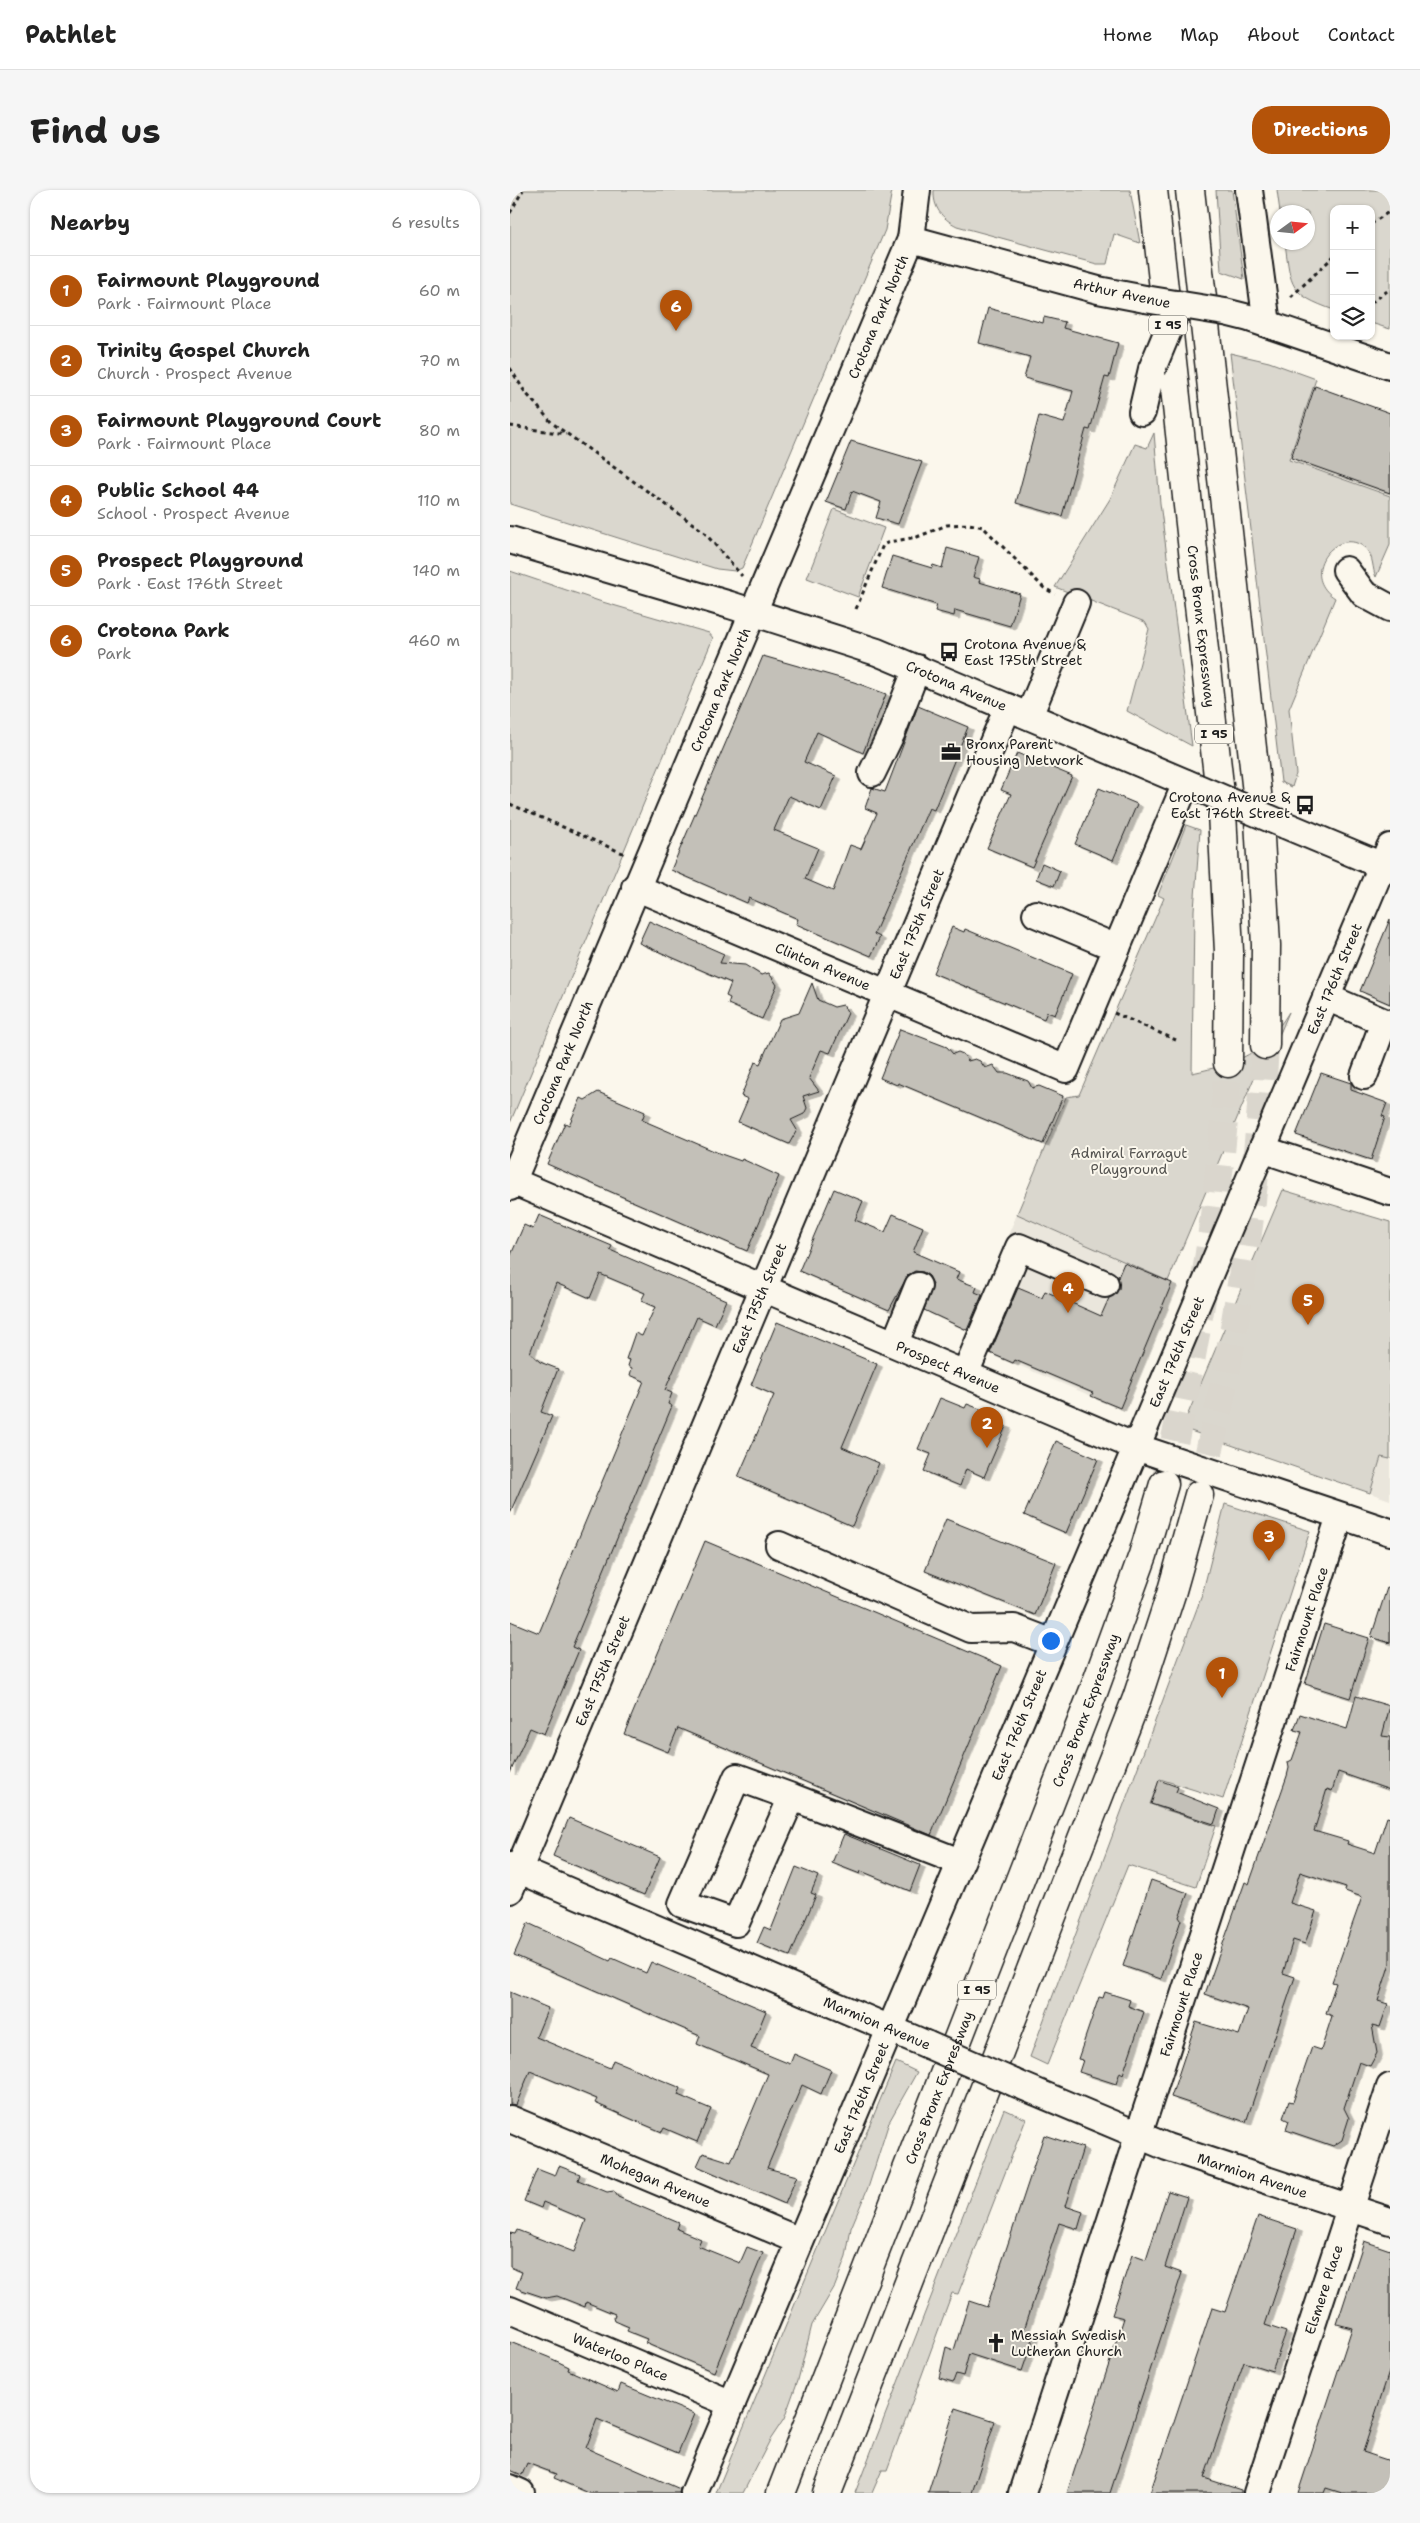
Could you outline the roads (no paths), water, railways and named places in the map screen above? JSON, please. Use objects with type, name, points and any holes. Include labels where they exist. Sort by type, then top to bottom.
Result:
[{"type":"highway","points":[[1147,190],[1159,244]]},
{"type":"highway","name":"Cross Bronx Expressway","points":[[1153,190],[1222,820],[1228,934],[1228,1063]]},
{"type":"highway","name":"I 95","points":[[1190,190],[1258,802],[1265,936],[1265,1044]]},
{"type":"highway","points":[[1197,255],[1198,190]]},
{"type":"highway","name":"Cross Bronx Expressway","points":[[781,2493],[1094,1690],[1143,1555],[1164,1484]]},
{"type":"highway","points":[[827,2493],[1137,1698],[1168,1603],[1199,1495]]},
{"type":"street","name":"Crotona Park North","points":[[511,1184],[635,887],[911,239],[917,190]]},
{"type":"street","points":[[1249,190],[1267,324]]},
{"type":"street","name":"Arthur Avenue","points":[[911,239],[1098,290],[1225,312],[1267,324],[1390,366]]},
{"type":"street","points":[[1142,412],[1152,369],[1179,304]]},
{"type":"street","name":"Crotona Avenue","points":[[510,540],[872,650],[1285,825],[1387,860]]},
{"type":"street","points":[[1346,570],[1364,594],[1390,608]]},
{"type":"street","name":"East 175th Street","points":[[513,1875],[764,1287],[886,993],[1018,711],[1076,604]]},
{"type":"street","points":[[872,773],[892,732],[917,668]]},
{"type":"street","points":[[1036,914],[1117,948],[1191,785]]},
{"type":"street","name":"East 176th Street","points":[[694,2493],[1326,997],[1387,860]]},
{"type":"street","name":"Clinton Avenue","points":[[635,887],[1066,1069],[1117,948]]},
{"type":"street","points":[[1326,997],[1384,1022],[1364,1076]]},
{"type":"street","points":[[1262,1149],[1390,1192]]},
{"type":"street","name":"Prospect Avenue","points":[[511,1184],[764,1287],[1136,1446],[1390,1532]]},
{"type":"street","points":[[965,1374],[1019,1247],[1104,1284]]},
{"type":"street","points":[[895,1343],[918,1286]]},
{"type":"street","name":"Fairmount Place","points":[[1022,2493],[1340,1516]]},
{"type":"street","points":[[779,1545],[971,1629],[1014,1628],[1053,1643]]},
{"type":"street","points":[[792,1797],[736,1923],[682,1904],[737,1777],[792,1797],[960,1862]]},
{"type":"street","name":"Marmion Avenue","points":[[513,1875],[890,2029],[1138,2136],[1390,2221]]},
{"type":"street","name":"Elsmere Place","points":[[1257,2493],[1390,2087]]},
{"type":"street","name":"Mohegan Avenue","points":[[510,2118],[800,2241]]},
{"type":"street","name":"Waterloo Place","points":[[510,2310],[732,2404]]},
{"type":"street","points":[[510,2488],[521,2493]]},
{"type":"tunnel","points":[[1199,1494],[1224,1383],[1243,1271],[1257,1158],[1265,1045]]},
{"type":"tunnel","points":[[1165,1482],[1188,1379],[1206,1274],[1219,1169],[1228,1063]]},
{"type":"place","name":"Crotona Park","points":[[676,331]]},
{"type":"place","name":"Crotona Avenue & East 175th Street","points":[[949,652]]},
{"type":"place","name":"Bronx Parent Housing Network","points":[[951,752]]},
{"type":"place","name":"Crotona Avenue & East 176th Street","points":[[1305,805]]},
{"type":"place","name":"Public School 44","points":[[1068,1313]]},
{"type":"place","name":"Prospect Playground","points":[[1308,1325]]},
{"type":"place","name":"Trinity Gospel Church","points":[[987,1448]]},
{"type":"place","name":"Fairmount Playground Court","points":[[1269,1561]]},
{"type":"place","name":"Fairmount Playground","points":[[1222,1698]]},
{"type":"place","name":"Messiah Swedish Lutheran Church","points":[[996,2343]]},
{"type":"park label","name":"Admiral Farragut Playground","points":[[1129,1162]]}]
